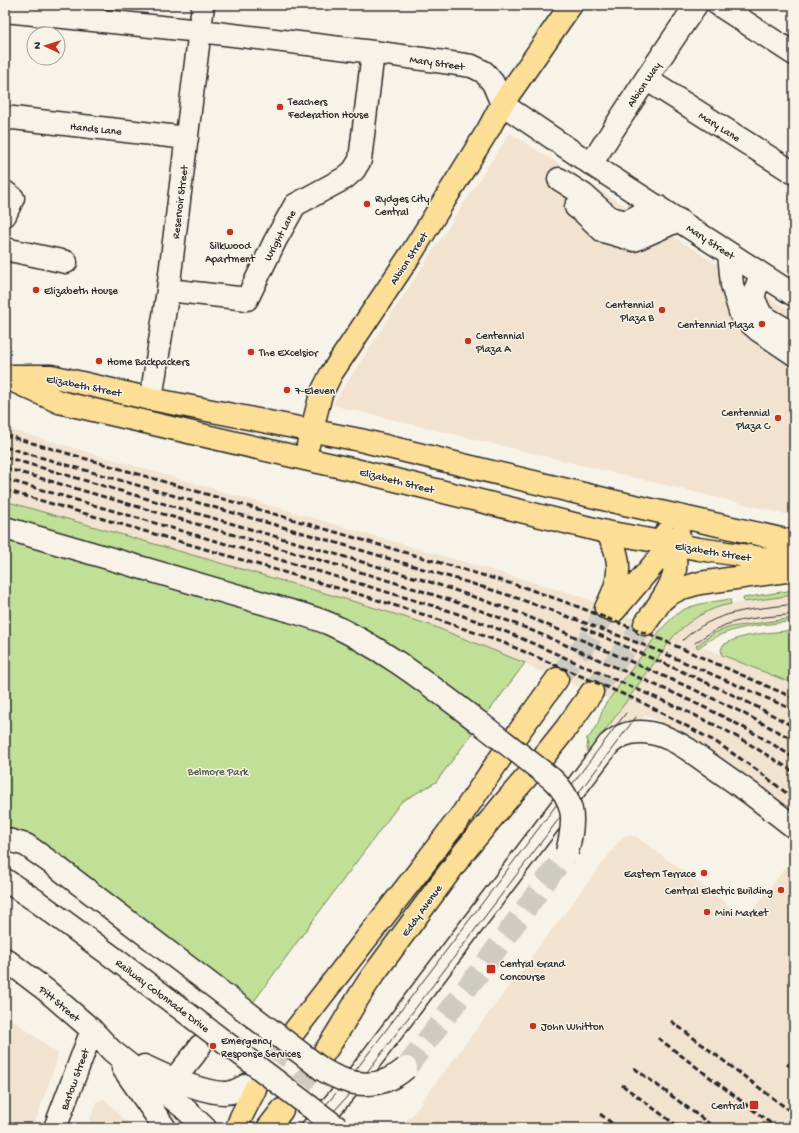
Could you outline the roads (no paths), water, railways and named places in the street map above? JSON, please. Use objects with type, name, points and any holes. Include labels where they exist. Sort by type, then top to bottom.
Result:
[{"type":"main road","name":"Albion Street","points":[[305,459],[321,394],[331,374],[410,254],[488,130],[502,104],[571,5]]},
{"type":"main road","name":"Elizabeth Street","points":[[5,376],[51,376],[152,399],[360,440],[612,501],[794,542]]},
{"type":"main road","name":"Elizabeth Street","points":[[5,376],[59,402],[365,472],[606,532],[761,558],[794,561]]},
{"type":"main road","points":[[612,501],[659,526],[671,544],[674,556],[675,571],[671,584],[645,624]]},
{"type":"main road","points":[[606,532],[612,542],[618,564],[616,583],[610,609],[671,544],[689,528],[695,525],[705,524],[720,525]]},
{"type":"main road","points":[[660,602],[668,595],[679,589],[700,583],[794,569]]},
{"type":"main road","points":[[292,1033],[463,813],[509,745],[558,679]]},
{"type":"main road","name":"Eddy Avenue","points":[[322,1056],[371,978],[464,852],[536,766],[592,692]]},
{"type":"main road","points":[[236,1128],[252,1087]]},
{"type":"main road","points":[[268,1128],[282,1110]]},
{"type":"street","name":"Reservoir Street","points":[[152,399],[168,290],[203,5]]},
{"type":"street","name":"Albion Way","points":[[591,164],[696,5]]},
{"type":"street","points":[[719,5],[794,54]]},
{"type":"street","name":"Mary Street","points":[[5,11],[200,31],[373,52],[472,66],[484,72],[493,83],[502,104],[591,164],[794,295]]},
{"type":"street","name":"Wright Lane","points":[[168,290],[247,299],[275,240],[295,205],[345,178],[354,170],[360,160],[373,52]]},
{"type":"street","name":"Mary Lane","points":[[646,79],[794,174]]},
{"type":"street","name":"Hands Lane","points":[[5,119],[13,118],[187,138]]},
{"type":"street","points":[[559,179],[584,195],[610,218],[626,222],[657,206]]},
{"type":"street","points":[[576,207],[603,231],[634,240],[679,220]]},
{"type":"street","points":[[5,249],[66,262]]},
{"type":"street","points":[[729,253],[732,285],[741,315],[758,330],[794,354]]},
{"type":"street","points":[[761,274],[753,298],[761,315],[794,334]]},
{"type":"street","points":[[5,528],[287,610],[329,624],[356,637],[394,659],[480,723],[559,785],[570,803],[572,825],[566,852]]},
{"type":"street","points":[[313,1128],[362,1071],[615,738],[639,732],[662,735],[682,745],[750,793],[794,827]]},
{"type":"street","points":[[5,839],[26,846],[58,868],[323,1070],[342,1080],[358,1084],[372,1084],[392,1079],[406,1068]]},
{"type":"street","name":"Railway Colonnade Drive","points":[[5,880],[35,900],[164,996],[338,1128]]},
{"type":"street","name":"Pitt Street","points":[[5,959],[47,991],[92,1030],[112,1051],[162,1093],[194,1117],[205,1128]]},
{"type":"street","name":"Barlow Street","points":[[55,1128],[92,1030]]},
{"type":"street","points":[[162,1093],[200,1046]]},
{"type":"street","points":[[112,1051],[162,1093],[206,1090],[226,1093],[252,1087]]},
{"type":"street","name":"Pitt Street","points":[[162,1093],[165,1128]]},
{"type":"tunnel","points":[[557,679],[591,637],[606,608]]},
{"type":"tunnel","points":[[592,692],[645,624]]},
{"type":"tunnel","points":[[406,1068],[489,959],[567,852]]},
{"type":"tunnel","points":[[255,1088],[293,1033]]},
{"type":"tunnel","points":[[282,1110],[322,1056]]},
{"type":"tram line","points":[[683,640],[708,622],[722,617],[749,610],[794,604]]},
{"type":"tram line","points":[[695,643],[717,629],[733,622],[794,614]]},
{"type":"tram line","points":[[306,1128],[355,1071],[626,713]]},
{"type":"tram line","points":[[319,1128],[352,1091],[377,1059],[636,717]]},
{"type":"railway","points":[[5,435],[526,588],[660,639],[794,698]]},
{"type":"railway","points":[[5,447],[324,539],[514,597],[654,649],[794,710]]},
{"type":"railway","points":[[5,457],[427,581],[517,612],[695,690],[794,740]]},
{"type":"railway","points":[[5,468],[371,575],[495,616],[551,638],[690,700],[753,733],[794,758]]},
{"type":"railway","points":[[5,479],[450,611],[509,633],[684,710],[727,731],[794,772]]},
{"type":"railway","points":[[5,490],[368,597],[428,616],[504,643],[639,701],[666,715],[716,742],[757,770],[794,799]]},
{"type":"railway","points":[[582,627],[716,687],[794,727]]},
{"type":"railway","points":[[671,1021],[794,1114]]},
{"type":"railway","points":[[658,1038],[777,1128]]},
{"type":"railway","points":[[787,1064],[794,1069]]},
{"type":"railway","points":[[634,1068],[715,1128]]},
{"type":"railway","points":[[622,1085],[680,1128]]},
{"type":"railway","points":[[600,1114],[618,1128]]},
{"type":"place","name":"Teachers Federation House","points":[[280,107]]},
{"type":"place","name":"Rydges City Central","points":[[367,204]]},
{"type":"place","name":"Silkwood Apartment","points":[[230,232]]},
{"type":"place","name":"Elizabeth House","points":[[36,290]]},
{"type":"place","name":"Centennial Plaza B","points":[[662,310]]},
{"type":"place","name":"Centennial Plaza","points":[[762,324]]},
{"type":"place","name":"Centennial Plaza A","points":[[468,341]]},
{"type":"place","name":"The Excelsior","points":[[251,352]]},
{"type":"place","name":"Home Backpackers","points":[[99,361]]},
{"type":"place","name":"7-Eleven","points":[[287,390]]},
{"type":"place","name":"Centennial Plaza C","points":[[778,418]]},
{"type":"place","name":"Eastern Terrace","points":[[704,873]]},
{"type":"place","name":"Central Electric Building","points":[[781,890]]},
{"type":"place","name":"Mini Market","points":[[707,912]]},
{"type":"place","name":"Central Grand Concourse","points":[[491,969]]},
{"type":"place","name":"John Whitton","points":[[533,1026]]},
{"type":"place","name":"Emergency Response Services","points":[[213,1046]]},
{"type":"place","name":"Central","points":[[754,1105]]},
{"type":"park label","name":"Belmore Park","points":[[218,771]]}]
